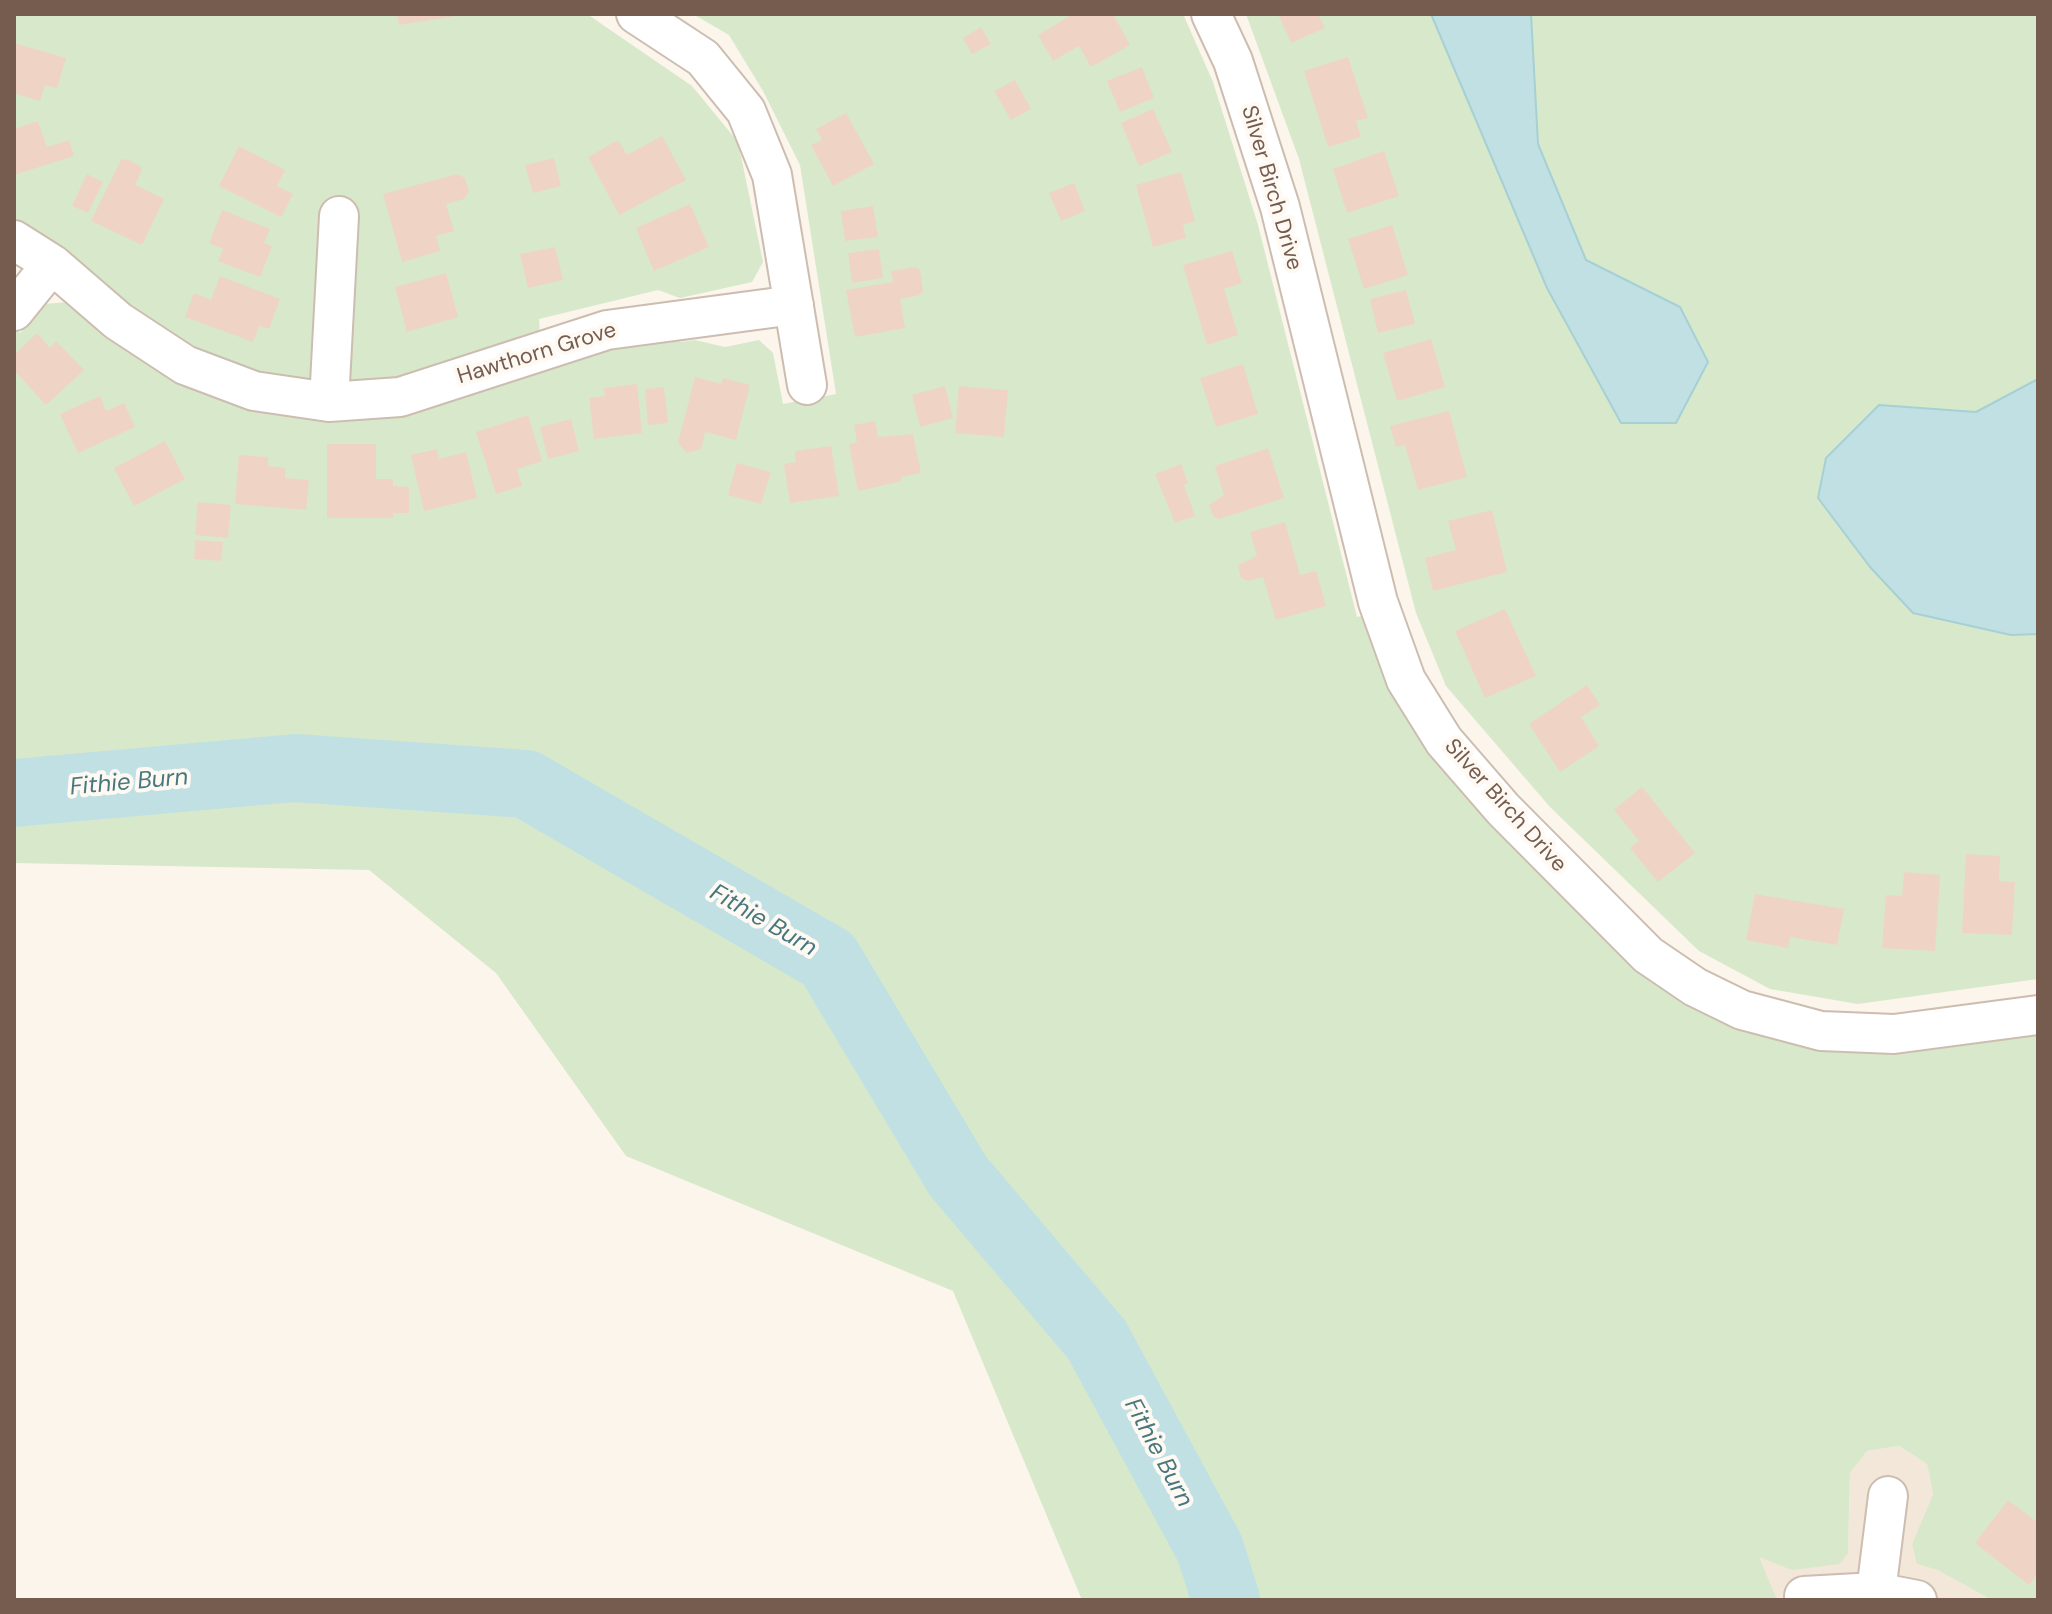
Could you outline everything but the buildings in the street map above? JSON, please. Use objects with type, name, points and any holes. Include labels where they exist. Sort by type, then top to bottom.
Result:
[{"type":"street","points":[[636,14],[703,58],[746,111],[772,175],[807,385]]},
{"type":"street","name":"Silver Birch Drive","points":[[1211,14],[1233,61],[1280,207],[1378,602],[1406,680],[1444,741],[1503,809],[1648,955],[1695,987],[1742,1010],[1821,1031],[1894,1034],[2038,1015]]},
{"type":"street","points":[[329,402],[339,216]]},
{"type":"street","name":"Hawthorn Grove","points":[[14,240],[52,264],[118,321],[185,365],[254,391],[329,402],[400,397],[607,330],[794,305]]},
{"type":"street","points":[[14,311],[52,264]]},
{"type":"street","points":[[1876,1592],[1888,1496]]},
{"type":"street","points":[[1804,1596],[1876,1592],[1917,1600]]},
{"type":"shaded area","points":[[1899,1446],[1927,1464],[1933,1494],[1912,1544],[1938,1570],[2038,1600],[1642,1600],[1758,1556],[1848,1553],[1850,1473],[1867,1451]]},
{"type":"green space","points":[[14,14],[587,14],[692,86],[738,142],[763,262],[752,282],[680,298],[658,290],[539,319],[540,335],[405,377],[350,387],[357,207],[342,197],[324,206],[313,384],[254,373],[192,351],[127,309],[14,222]]},
{"type":"green space","points":[[693,14],[1183,14],[1213,82],[1258,225],[1357,617],[1366,615],[1393,687],[1734,1024],[1781,1040],[1849,1051],[2038,1032],[2038,1600],[1992,1600],[1938,1570],[1917,1564],[1912,1544],[1933,1494],[1927,1464],[1899,1446],[1867,1451],[1850,1473],[1848,1553],[1840,1564],[1792,1570],[1759,1557],[1777,1600],[1082,1600],[953,1291],[626,1156],[496,973],[369,870],[14,863],[14,329],[20,333],[44,304],[68,302],[170,375],[251,410],[332,421],[414,411],[615,344],[676,334],[680,342],[695,340],[725,347],[759,340],[773,353],[783,404],[836,394],[800,165],[763,91],[729,35]]},
{"type":"green space","points":[[1246,14],[2038,14],[2038,979],[1858,1004],[1770,989],[1699,951],[1550,807],[1446,686],[1416,613],[1299,159]]},
{"type":"water","points":[[1431,14],[1531,14],[1538,144],[1586,260],[1680,307],[1708,362],[1676,423],[1621,423],[1547,288]]},
{"type":"water","points":[[2038,379],[2038,634],[2011,635],[1913,613],[1870,567],[1818,498],[1826,458],[1879,405],[1976,412]]},
{"type":"waterway","name":"Fithie Burn","points":[[14,793],[295,768],[526,784],[828,959],[958,1176],[1097,1340],[1210,1549],[1226,1600]]}]
